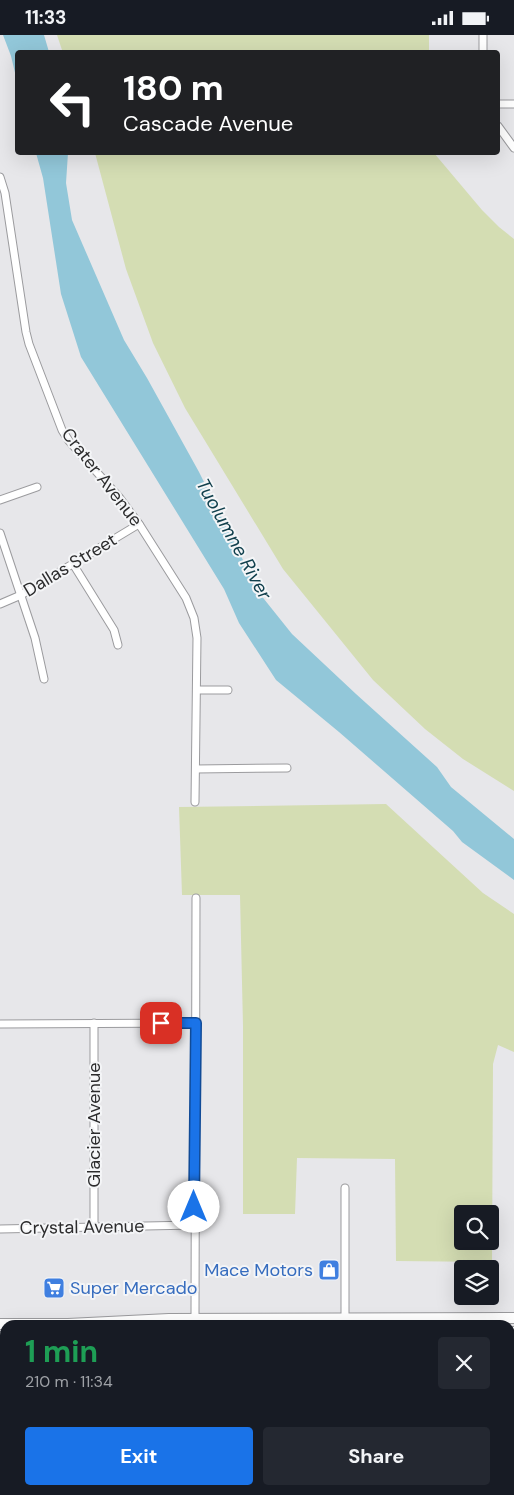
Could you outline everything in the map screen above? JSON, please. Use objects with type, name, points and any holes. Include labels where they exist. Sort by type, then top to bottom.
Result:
[{"type":"main road","points":[[322,1320],[345,1318],[514,1318]]},
{"type":"main road","points":[[238,1320],[268,1320]]},
{"type":"street","points":[[483,35],[483,50]]},
{"type":"street","points":[[500,104],[514,104]]},
{"type":"street","points":[[500,128],[514,148]]},
{"type":"street","name":"Crater Avenue","points":[[0,177],[5,193],[26,332],[62,430],[69,441],[119,497],[139,524],[191,608],[197,628],[195,802]]},
{"type":"street","points":[[0,500],[37,487]]},
{"type":"street","name":"Dallas Street","points":[[0,604],[21,595],[139,524]]},
{"type":"street","points":[[0,533],[21,595],[44,679]]},
{"type":"street","points":[[73,564],[114,630],[118,645]]},
{"type":"street","points":[[197,690],[228,690]]},
{"type":"street","points":[[196,769],[287,768]]},
{"type":"street","points":[[194,1320],[196,898]]},
{"type":"street","name":"Glacier Avenue","points":[[94,1023],[94,1227]]},
{"type":"street","points":[[0,1024],[196,1023]]},
{"type":"street","points":[[345,1188],[345,1318]]},
{"type":"street","name":"Crystal Avenue","points":[[0,1229],[194,1225]]},
{"type":"green space","points":[[57,35],[429,35],[429,50],[62,50]]},
{"type":"green space","points":[[96,155],[436,155],[482,210],[514,239],[514,791],[463,759],[425,729],[373,680],[283,569],[185,408],[153,343],[126,269]]},
{"type":"green space","points":[[386,804],[483,893],[514,914],[514,1052],[498,1045],[493,1064],[492,1205],[454,1205],[454,1250],[492,1250],[492,1260],[396,1261],[395,1159],[297,1158],[295,1214],[243,1214],[243,1026],[240,895],[182,895],[179,807]]},
{"type":"water","points":[[3,35],[44,35],[48,50],[15,50],[15,73]]},
{"type":"water","points":[[37,155],[68,155],[66,183],[72,220],[124,340],[199,472],[260,594],[292,634],[437,767],[451,787],[514,839],[514,880],[462,842],[453,831],[276,680],[239,623],[224,589],[81,357],[61,294],[43,178]]},
{"type":"place","name":"Mace Motors","points":[[329,1270]]},
{"type":"place","name":"Super Mercado","points":[[54,1288]]},
{"type":"route","points":[[161,1023],[196,1023],[194,1207]]},
{"type":"water label","name":"Tuolumne River","points":[[234,539]]}]
